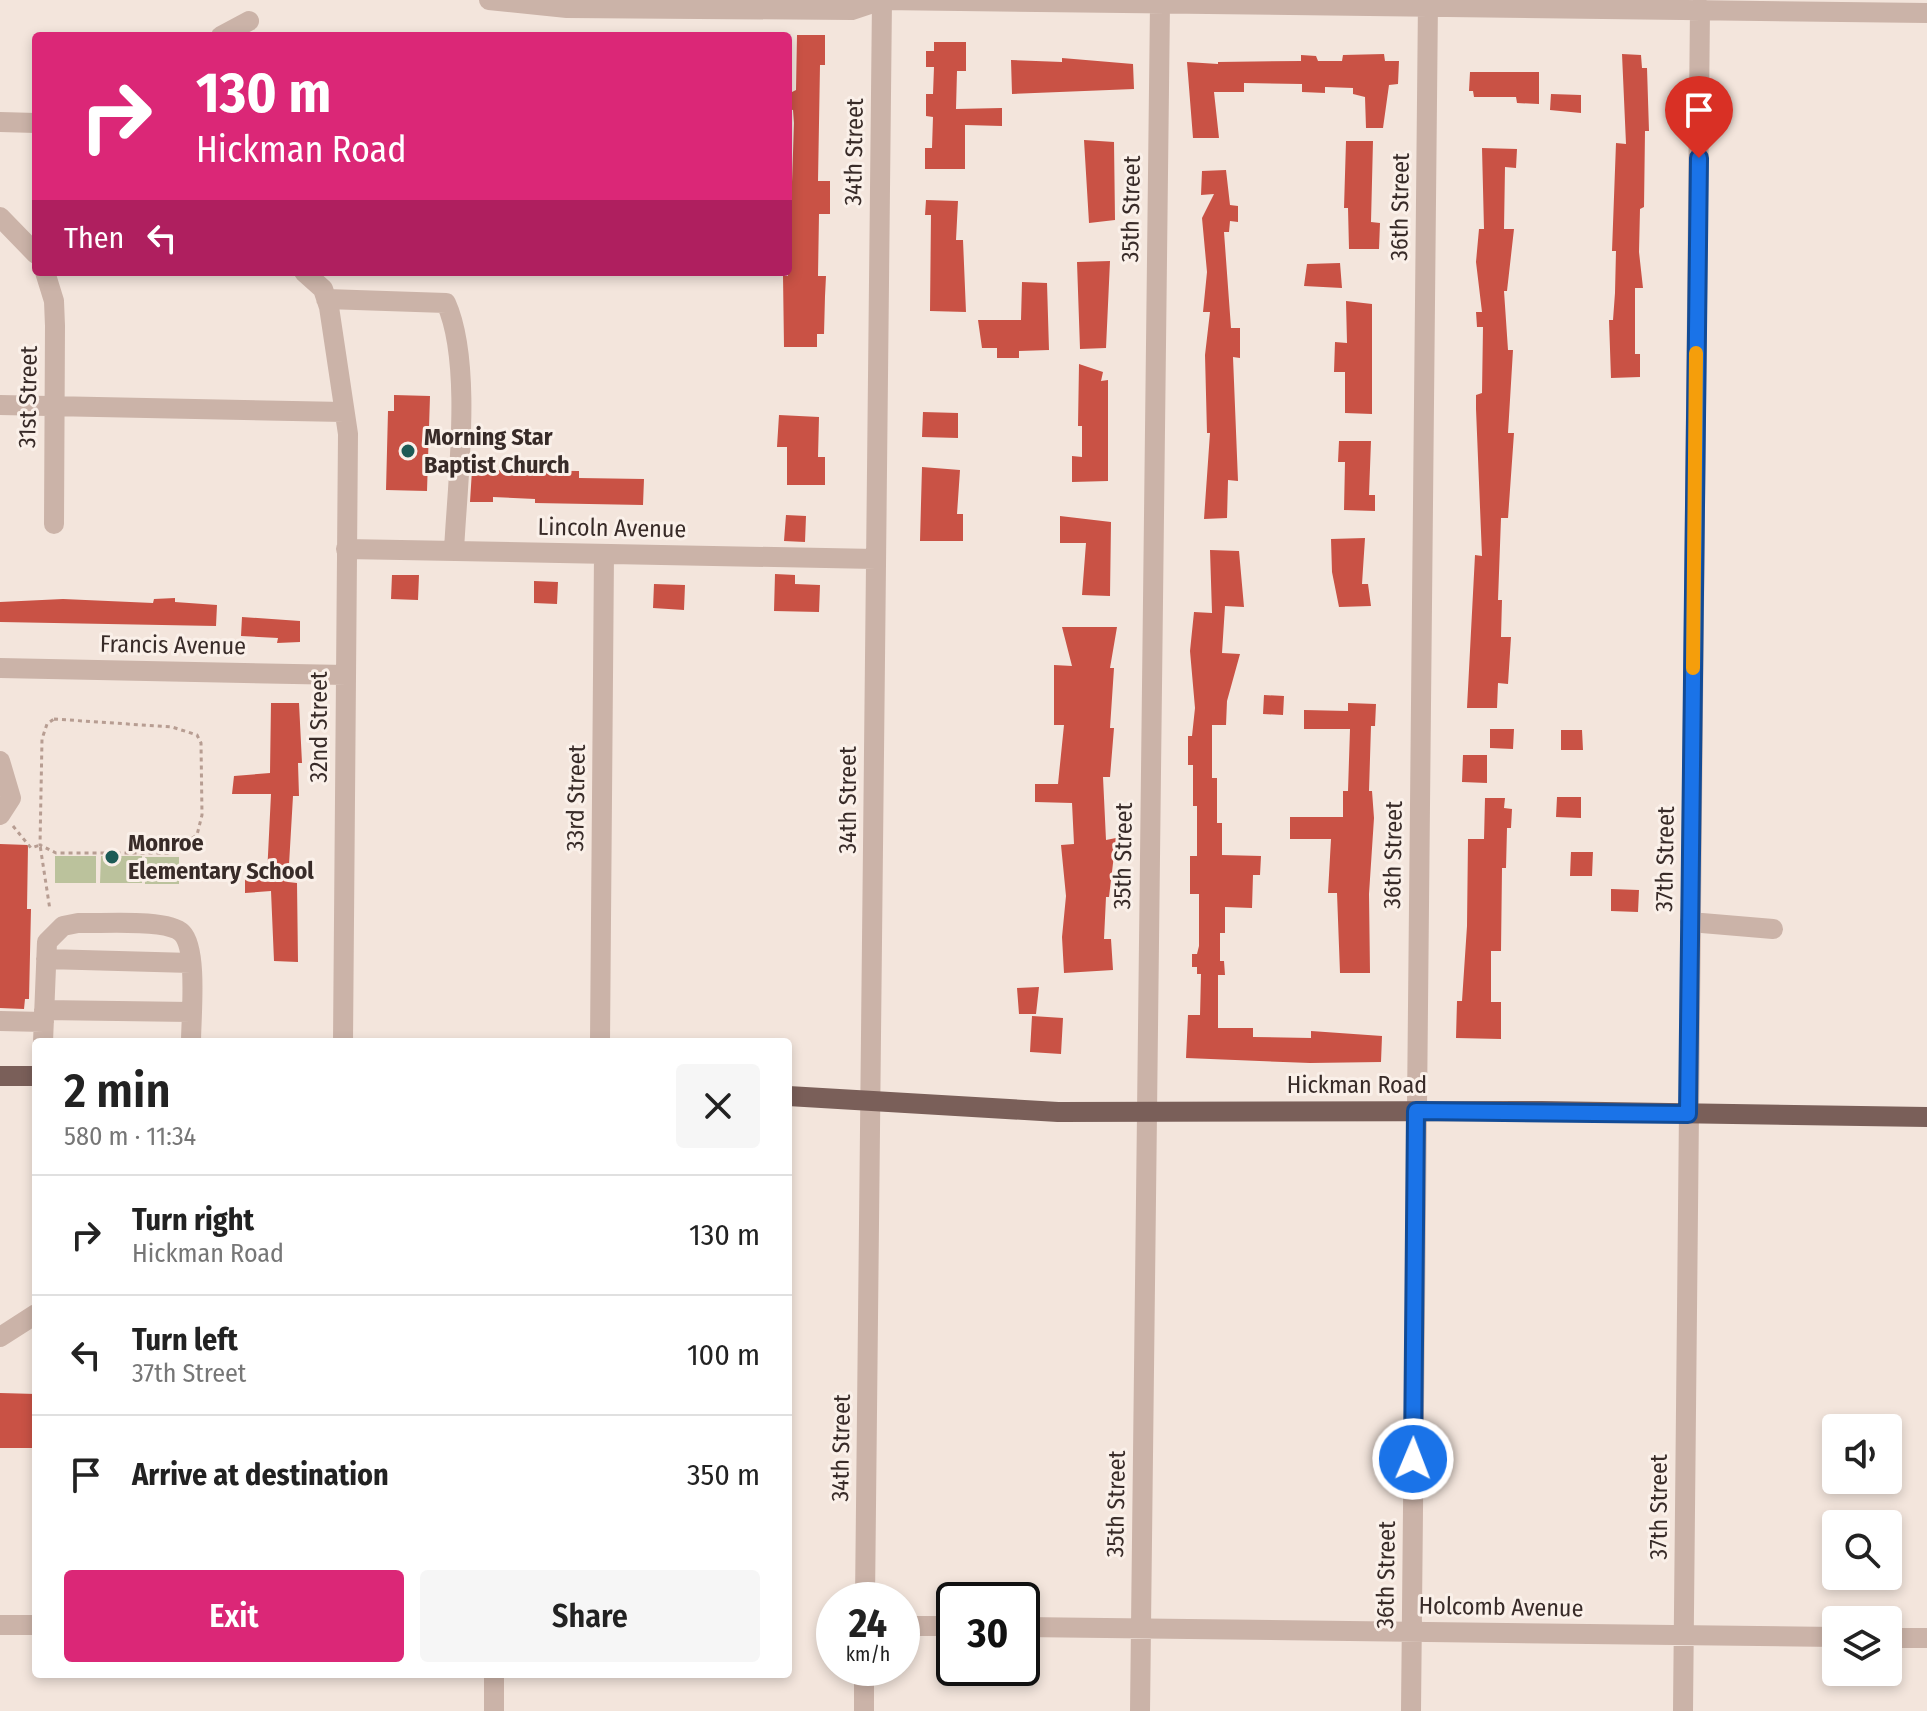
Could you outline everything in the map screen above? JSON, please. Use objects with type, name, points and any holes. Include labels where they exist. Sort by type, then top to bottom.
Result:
[{"type":"main road","points":[[0,1076],[32,1076]]},
{"type":"main road","name":"Hickman Road","points":[[792,1096],[1058,1112],[1416,1111],[1927,1117]]},
{"type":"street","points":[[489,0],[567,8],[852,10],[882,0],[1428,2],[1927,13]]},
{"type":"street","name":"34th Street","points":[[865,1582],[882,0]]},
{"type":"street","name":"36th Street","points":[[1411,1711],[1428,2]]},
{"type":"street","name":"35th Street","points":[[1140,1711],[1160,3]]},
{"type":"street","name":"37th Street","points":[[1683,1711],[1700,8]]},
{"type":"street","points":[[228,32],[249,21]]},
{"type":"street","points":[[0,122],[32,123]]},
{"type":"street","points":[[0,217],[32,250]]},
{"type":"street","name":"31st Street","points":[[46,276],[54,301],[54,524]]},
{"type":"street","points":[[308,276],[323,289],[326,299],[446,303],[452,317],[458,369],[454,551]]},
{"type":"street","name":"32nd Street","points":[[326,299],[348,434],[343,1038]]},
{"type":"street","points":[[0,405],[344,412]]},
{"type":"street","name":"Lincoln Avenue","points":[[346,549],[876,559]]},
{"type":"street","name":"33rd Street","points":[[600,1038],[604,554]]},
{"type":"street","name":"Francis Avenue","points":[[0,668],[346,675]]},
{"type":"street","points":[[0,761],[11,798],[1,814]]},
{"type":"street","points":[[1690,922],[1773,929]]},
{"type":"street","points":[[44,1025],[47,942],[54,933],[63,926],[78,923],[168,925],[183,933],[191,963],[191,1038]]},
{"type":"street","points":[[46,959],[191,963]]},
{"type":"street","points":[[0,1021],[44,1025],[191,1012]]},
{"type":"street","points":[[0,1337],[32,1317]]},
{"type":"street","points":[[0,1625],[32,1625]]},
{"type":"street","name":"Holcomb Avenue","points":[[1040,1627],[1822,1637]]},
{"type":"street","points":[[1902,1638],[1927,1638]]},
{"type":"street","points":[[494,1678],[494,1711]]},
{"type":"street","points":[[864,1686],[864,1711]]},
{"type":"path","points":[[1,814],[31,848],[40,845],[56,853],[170,853],[197,835],[202,815],[201,743],[197,735],[172,727],[129,727],[67,719],[54,719],[47,724],[42,739],[40,845],[54,933]]},
{"type":"green space","points":[[55,856],[96,856],[96,883],[55,883]]},
{"type":"green space","points":[[101,856],[142,856],[142,883],[100,883]]},
{"type":"green space","points":[[145,857],[179,857],[179,884],[145,884]]},
{"type":"building","points":[[797,35],[825,35],[825,65],[820,65],[818,181],[830,181],[830,214],[819,214],[818,276],[826,276],[824,334],[817,334],[817,347],[784,347],[783,276],[792,276],[792,92],[796,90]]},
{"type":"building","points":[[934,42],[966,42],[966,71],[957,71],[956,109],[1002,108],[1002,126],[965,125],[965,169],[925,169],[925,148],[932,148],[933,117],[926,116],[926,94],[933,94],[934,67],[926,67],[926,51],[934,51]]},
{"type":"building","points":[[1384,54],[1385,61],[1399,61],[1398,84],[1389,85],[1383,128],[1366,128],[1365,97],[1353,94],[1353,88],[1325,87],[1325,93],[1302,92],[1302,84],[1244,83],[1244,92],[1214,92],[1219,138],[1193,138],[1187,62],[1301,61],[1301,55],[1316,56],[1318,61],[1342,61],[1343,55]]},
{"type":"building","points":[[1622,54],[1641,55],[1642,68],[1647,68],[1649,131],[1645,131],[1644,207],[1640,209],[1639,252],[1643,288],[1635,288],[1635,354],[1640,354],[1640,377],[1611,378],[1609,320],[1613,320],[1615,293],[1616,251],[1612,251],[1616,143],[1626,144]]},
{"type":"building","points":[[1062,58],[1133,64],[1134,89],[1012,94],[1011,60],[1062,62]]},
{"type":"building","points":[[1470,72],[1539,72],[1539,104],[1517,103],[1516,97],[1474,97],[1473,91],[1469,91]]},
{"type":"building","points":[[1551,94],[1581,95],[1581,113],[1550,110]]},
{"type":"building","points":[[1084,140],[1114,142],[1115,220],[1089,223]]},
{"type":"building","points":[[1346,141],[1373,141],[1371,222],[1380,223],[1379,249],[1349,249],[1348,208],[1344,208]]},
{"type":"building","points":[[1482,148],[1517,149],[1516,168],[1505,167],[1504,229],[1514,229],[1507,291],[1504,291],[1508,350],[1513,350],[1508,433],[1514,433],[1508,518],[1501,518],[1498,600],[1502,600],[1501,637],[1511,637],[1508,684],[1498,683],[1497,708],[1467,708],[1475,555],[1482,556],[1476,395],[1482,393],[1483,327],[1477,327],[1476,312],[1482,312],[1476,262],[1479,229],[1484,229]]},
{"type":"building","points":[[1226,170],[1230,205],[1238,206],[1238,222],[1230,221],[1229,232],[1224,232],[1231,328],[1240,328],[1240,358],[1233,357],[1238,481],[1228,480],[1227,518],[1204,519],[1210,433],[1207,433],[1205,355],[1210,312],[1203,312],[1207,272],[1202,218],[1214,194],[1201,195],[1202,171]]},
{"type":"building","points":[[926,200],[958,201],[956,240],[963,240],[966,312],[930,311],[931,215],[925,215]]},
{"type":"building","points":[[1110,261],[1106,348],[1080,349],[1077,262]]},
{"type":"building","points":[[1340,263],[1342,288],[1304,286],[1307,264]]},
{"type":"building","points":[[1022,282],[1047,283],[1049,350],[1019,351],[1019,358],[997,358],[997,348],[982,348],[978,320],[1021,320]]},
{"type":"building","points":[[1346,301],[1372,304],[1372,414],[1345,413],[1345,372],[1334,372],[1335,342],[1347,343]]},
{"type":"building","points":[[1079,364],[1103,372],[1101,381],[1108,380],[1108,481],[1072,482],[1072,456],[1082,457],[1082,426],[1078,426]]},
{"type":"building","name":"Morning Star Baptist Church","points":[[394,395],[430,396],[427,491],[386,490],[388,411],[394,411]]},
{"type":"building","points":[[923,412],[958,413],[958,438],[922,437]]},
{"type":"building","points":[[779,415],[819,417],[818,457],[825,457],[825,485],[787,485],[787,447],[777,447]]},
{"type":"building","points":[[1339,441],[1371,441],[1369,495],[1375,495],[1375,511],[1344,510],[1345,462],[1338,462]]},
{"type":"building","points":[[922,467],[960,470],[957,514],[963,514],[963,541],[920,541]]},
{"type":"building","points":[[472,470],[579,471],[579,478],[644,479],[643,505],[535,503],[535,499],[493,497],[493,502],[470,502]]},
{"type":"building","points":[[786,515],[806,516],[805,542],[784,541]]},
{"type":"building","points":[[1060,516],[1111,522],[1110,596],[1082,595],[1086,543],[1060,543]]},
{"type":"building","points":[[1365,538],[1362,584],[1368,584],[1371,606],[1339,607],[1332,572],[1331,539]]},
{"type":"building","points":[[1210,550],[1239,551],[1244,607],[1225,606],[1222,653],[1240,654],[1227,701],[1226,725],[1212,725],[1212,778],[1217,778],[1217,823],[1222,823],[1222,855],[1261,856],[1260,875],[1253,875],[1252,908],[1225,907],[1225,933],[1220,933],[1220,961],[1224,961],[1225,975],[1218,975],[1218,1028],[1253,1028],[1253,1037],[1311,1038],[1311,1031],[1382,1036],[1381,1062],[1310,1063],[1186,1058],[1188,1015],[1200,1015],[1201,974],[1197,974],[1197,967],[1192,967],[1192,954],[1197,954],[1199,946],[1199,894],[1190,894],[1190,856],[1197,856],[1197,806],[1193,806],[1193,765],[1188,765],[1188,736],[1192,736],[1195,708],[1190,651],[1194,612],[1212,613]]},
{"type":"building","points":[[775,574],[795,575],[795,584],[820,585],[819,612],[774,611]]},
{"type":"building","points":[[392,575],[419,575],[418,600],[391,599]]},
{"type":"building","points":[[534,581],[558,582],[557,604],[534,603]]},
{"type":"building","points":[[654,584],[685,585],[684,610],[653,608]]},
{"type":"building","points":[[175,598],[175,602],[217,605],[216,626],[0,622],[0,602],[63,599],[153,603],[154,599]]},
{"type":"building","points":[[242,617],[300,621],[300,642],[277,643],[278,638],[241,636]]},
{"type":"building","points":[[1062,627],[1117,627],[1110,668],[1114,668],[1110,728],[1114,728],[1110,777],[1103,777],[1106,840],[1116,838],[1109,897],[1106,897],[1104,939],[1111,939],[1113,970],[1064,973],[1062,937],[1066,896],[1061,845],[1074,844],[1072,803],[1035,802],[1035,784],[1058,784],[1064,725],[1054,725],[1054,665],[1072,666]]},
{"type":"building","points":[[1264,695],[1284,696],[1283,715],[1263,714]]},
{"type":"building","points":[[271,703],[299,703],[302,763],[298,763],[299,796],[293,796],[288,882],[297,883],[298,962],[274,961],[271,891],[245,893],[245,876],[267,875],[271,794],[232,794],[234,776],[270,773]]},
{"type":"building","points":[[1348,703],[1376,704],[1375,726],[1371,726],[1369,791],[1372,791],[1374,818],[1369,894],[1370,973],[1340,973],[1337,893],[1328,893],[1331,839],[1290,839],[1290,817],[1343,817],[1343,791],[1348,791],[1350,729],[1304,729],[1304,710],[1348,711]]},
{"type":"building","points":[[1490,729],[1514,729],[1513,749],[1490,748]]},
{"type":"building","points":[[1561,730],[1582,730],[1583,750],[1561,750]]},
{"type":"building","points":[[1463,755],[1487,755],[1487,783],[1462,782]]},
{"type":"building","points":[[1557,797],[1581,797],[1581,818],[1556,817]]},
{"type":"building","points":[[1485,798],[1505,798],[1504,808],[1512,809],[1511,828],[1507,828],[1506,868],[1502,868],[1501,951],[1491,951],[1491,1002],[1501,1002],[1501,1039],[1456,1038],[1457,1001],[1462,1001],[1467,926],[1468,839],[1484,839]]},
{"type":"building","points":[[0,844],[28,845],[27,909],[31,909],[29,999],[25,999],[24,1009],[0,1008]]},
{"type":"building","points":[[1571,852],[1593,852],[1592,876],[1570,876]]},
{"type":"building","points":[[1611,889],[1639,890],[1638,912],[1611,911]]},
{"type":"building","points":[[1039,987],[1036,1014],[1019,1014],[1017,988]]},
{"type":"building","points":[[1032,1016],[1063,1018],[1061,1054],[1030,1052]]},
{"type":"building","points":[[0,1393],[32,1394],[32,1448],[0,1448]]},
{"type":"slow traffic","points":[[1693,668],[1696,353]]},
{"type":"place","name":"Morning Star Baptist Church","points":[[408,451]]},
{"type":"place","name":"Monroe Elementary School","points":[[112,857]]},
{"type":"route","points":[[1413,1459],[1416,1111],[1688,1114],[1699,158]]}]
